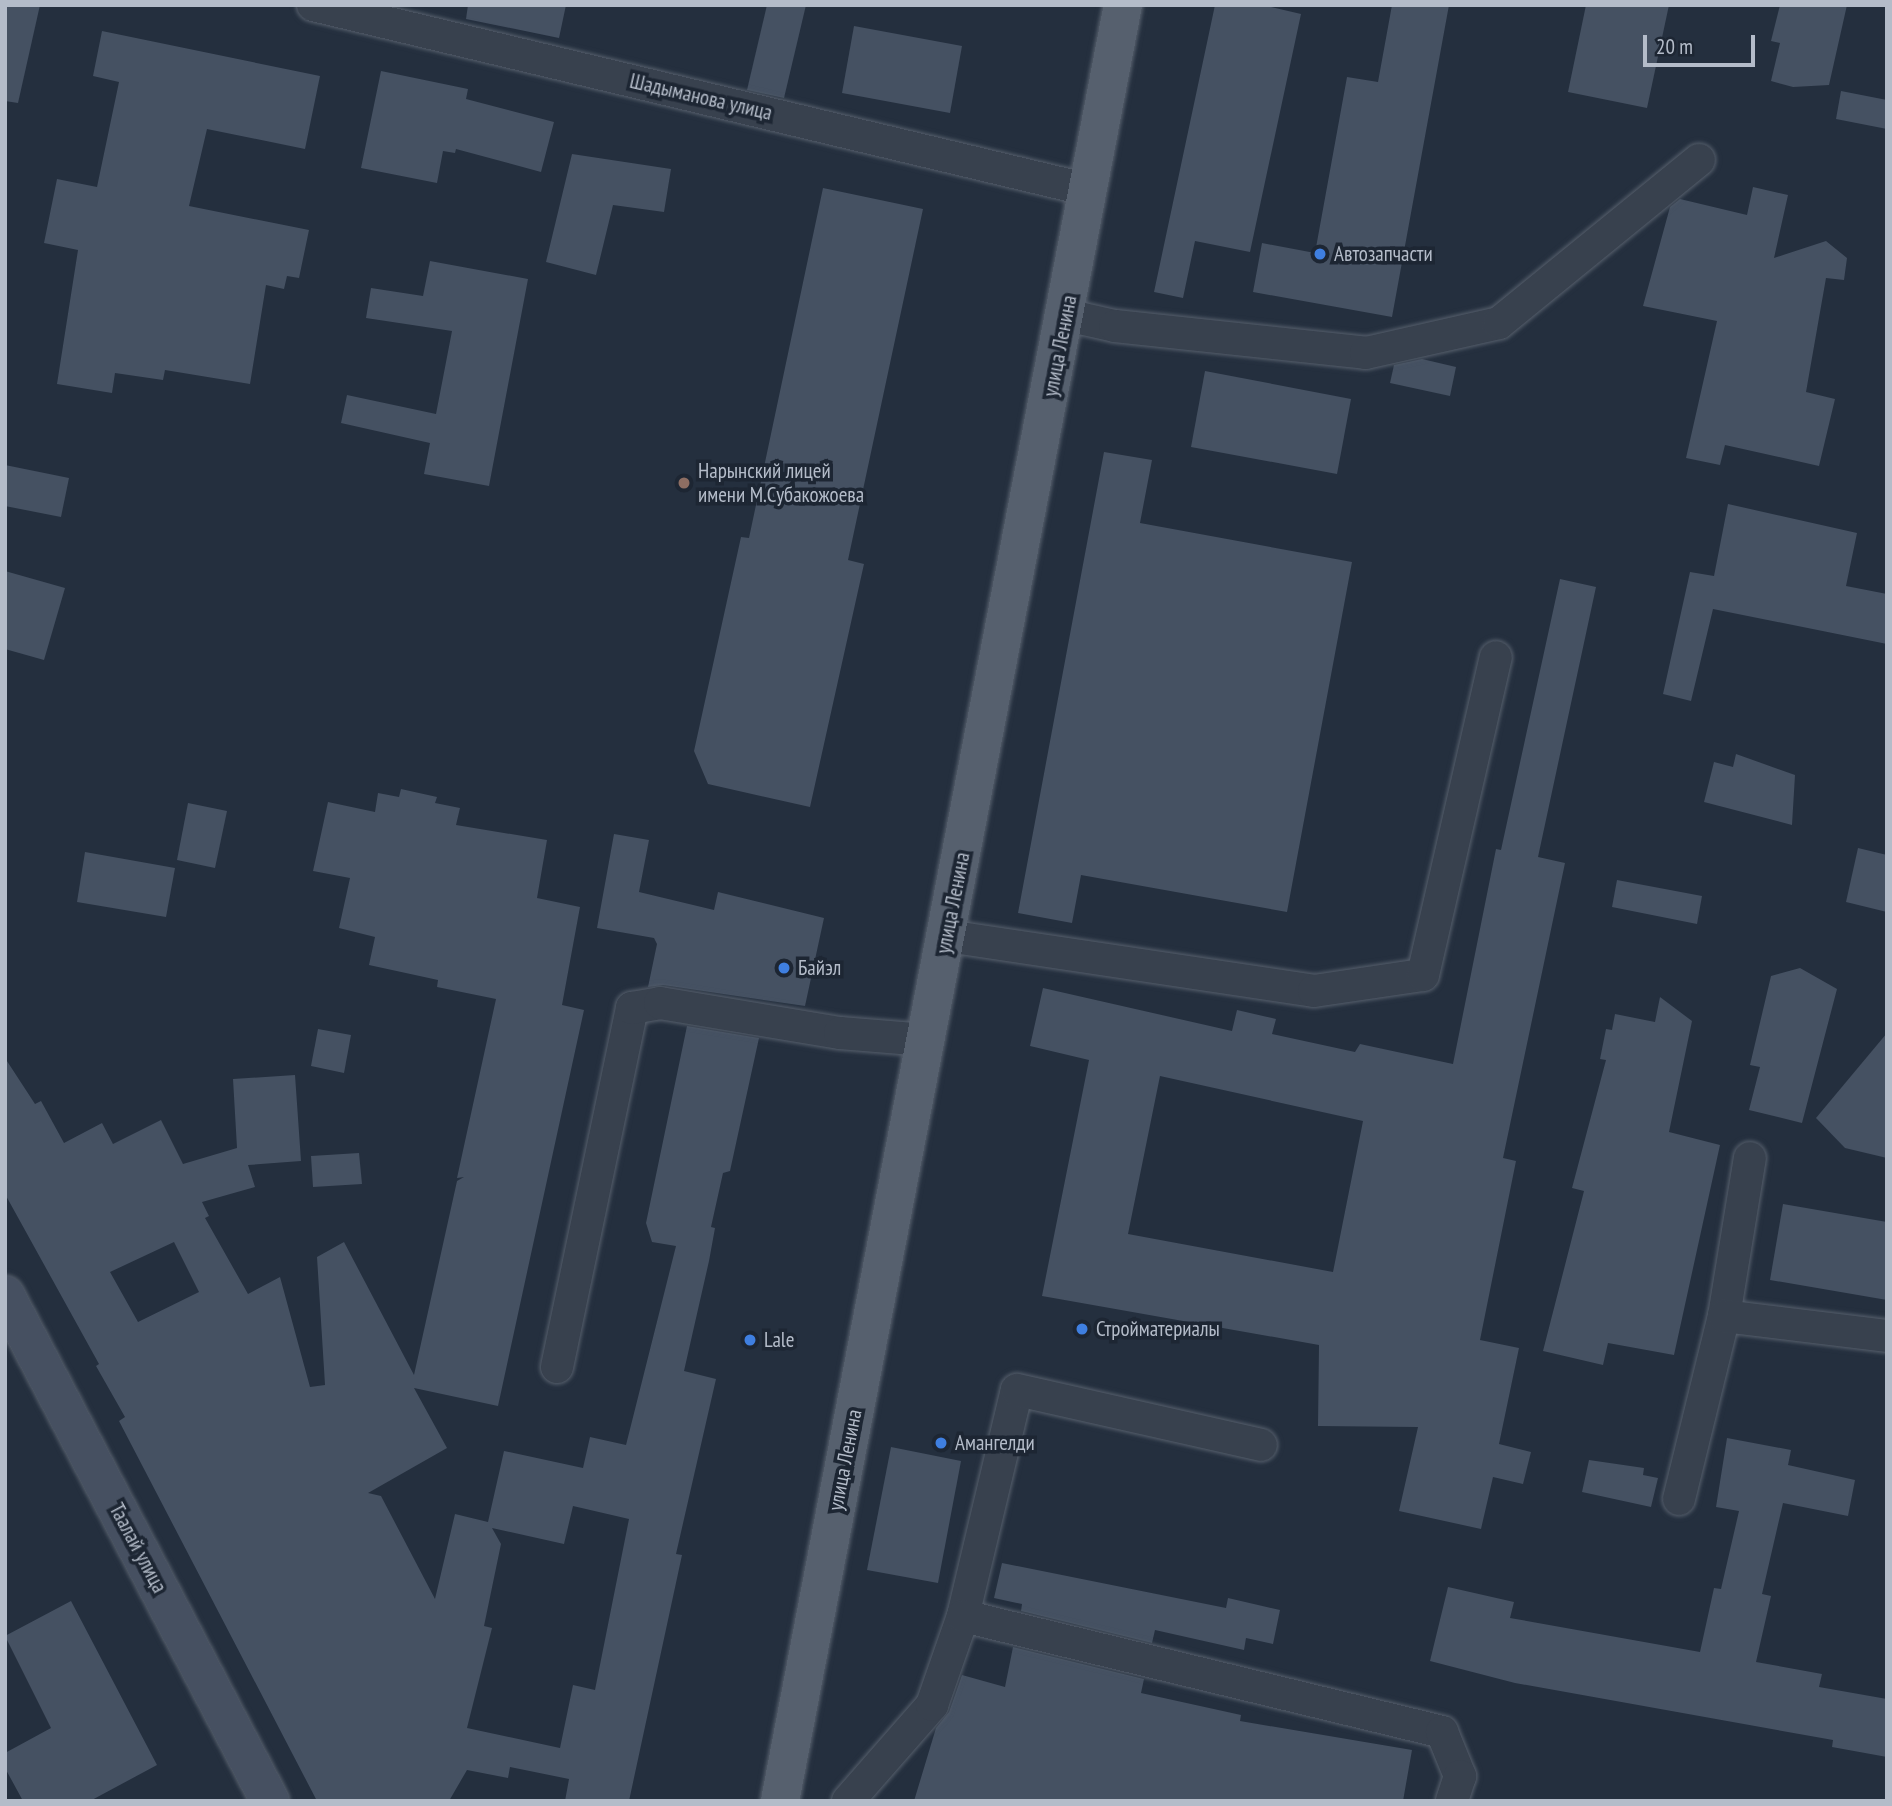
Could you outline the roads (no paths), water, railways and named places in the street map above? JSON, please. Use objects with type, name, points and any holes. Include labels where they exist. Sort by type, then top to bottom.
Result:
[{"type":"main road","name":"улица Ленина","points":[[780,1801],[1124,5]]},
{"type":"street","name":"Шадыманова улица","points":[[313,5],[1090,190]]},
{"type":"street","points":[[1066,315],[1115,326],[1366,353],[1499,323],[1699,160]]},
{"type":"street","points":[[947,936],[1314,991],[1423,975],[1496,657]]},
{"type":"street","points":[[557,1367],[632,1008],[660,1003],[840,1033],[926,1040]]},
{"type":"street","points":[[1679,1499],[1724,1316],[1750,1158]]},
{"type":"street","name":"Таалай улица","points":[[5,1295],[270,1801]]},
{"type":"street","points":[[1724,1316],[1887,1336]]},
{"type":"street","points":[[848,1801],[932,1705],[963,1616],[1017,1390],[1261,1445]]},
{"type":"street","points":[[963,1616],[1442,1732],[1460,1776],[1452,1801]]},
{"type":"place","name":"Автозапчасти","points":[[1320,254]]},
{"type":"place","name":"Нарынский лицей имени М.Субакожоева","points":[[684,483]]},
{"type":"place","name":"Байэл","points":[[784,968]]},
{"type":"place","name":"Стройматериалы","points":[[1082,1329]]},
{"type":"place","name":"Lale","points":[[750,1340]]},
{"type":"place","name":"Амангелди","points":[[941,1443]]}]
